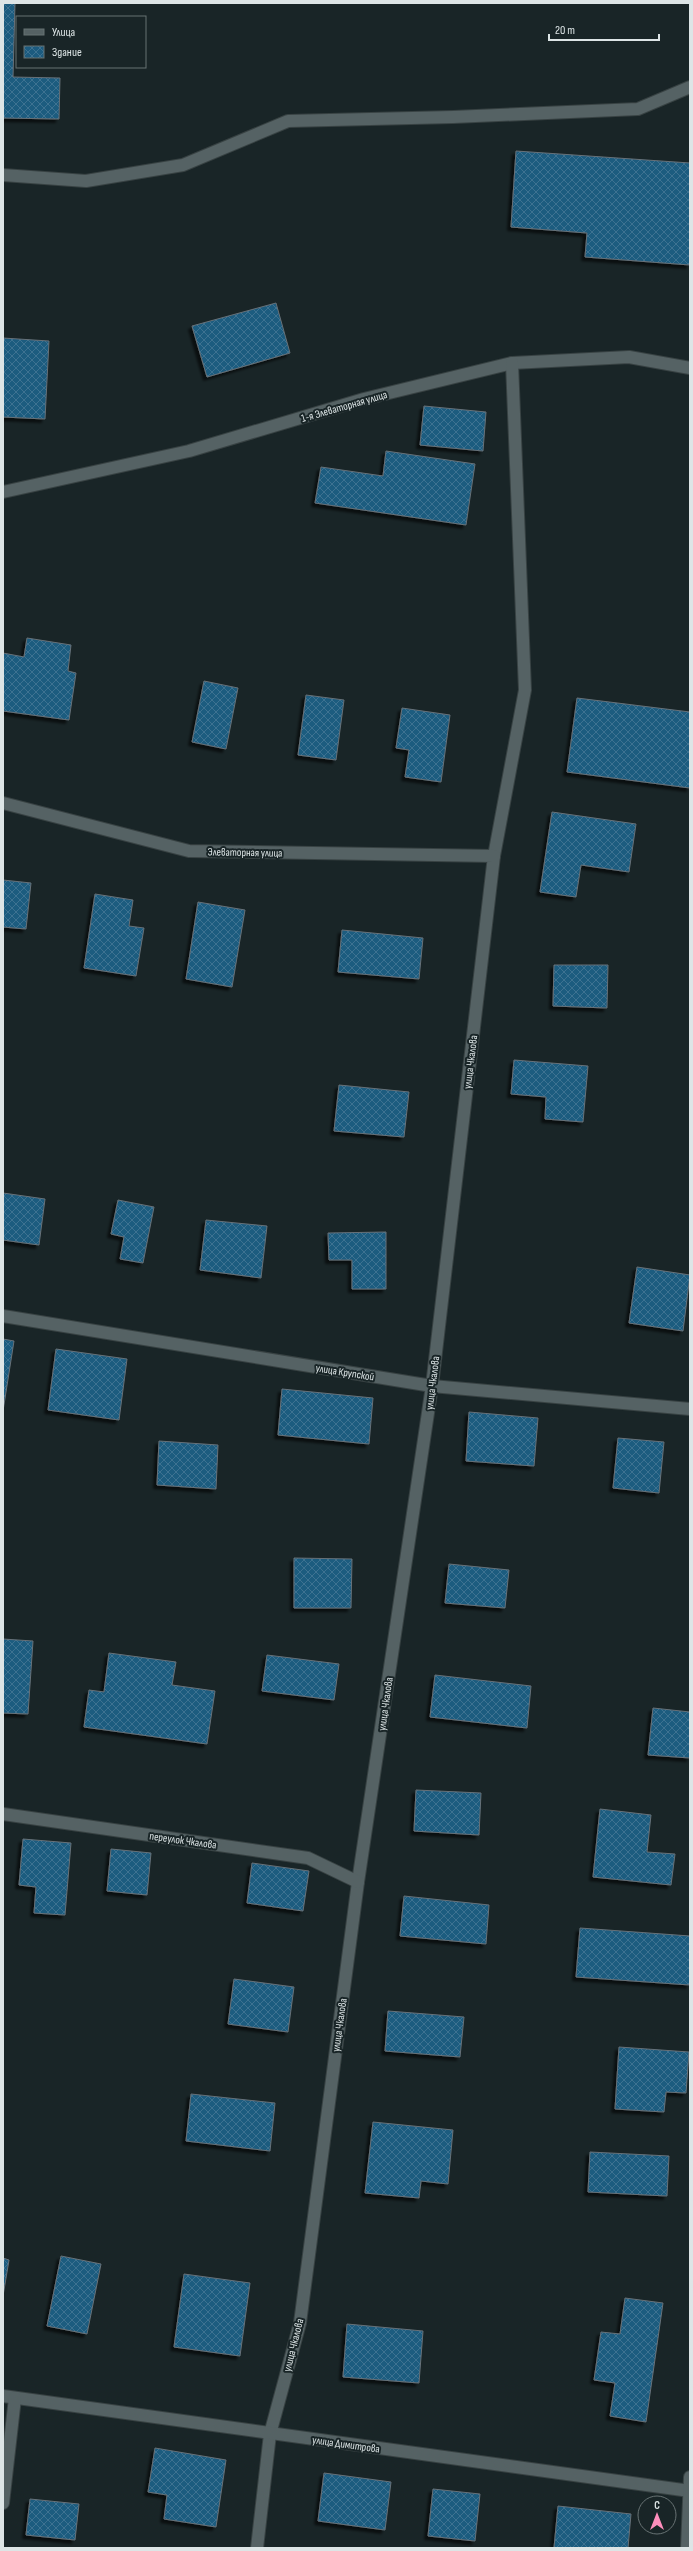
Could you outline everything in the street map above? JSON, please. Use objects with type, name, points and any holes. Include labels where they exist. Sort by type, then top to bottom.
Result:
[{"type":"street","points":[[3,175],[86,181],[183,165],[288,121],[453,117],[638,109],[690,87]]},
{"type":"street","name":"1-я Элеваторная улица","points":[[3,492],[189,451],[364,399],[512,363],[629,357],[690,368]]},
{"type":"street","name":"улица Чкалова","points":[[257,2548],[270,2434],[300,2323],[358,1882],[432,1386],[494,856],[525,690],[512,363]]},
{"type":"street","name":"Элеваторная улица","points":[[3,802],[189,851],[494,856]]},
{"type":"street","name":"улица Крупской","points":[[3,1316],[432,1386],[690,1409]]},
{"type":"street","name":"переулок Чкалова","points":[[3,1814],[308,1858],[358,1882]]},
{"type":"street","name":"улица Димитрова","points":[[3,2396],[689,2491]]},
{"type":"street","points":[[3,2502],[15,2398]]},
{"type":"street","points":[[686,2548],[690,2477]]},
{"type":"building","points":[[3,3],[15,3],[13,77],[60,78],[59,119],[3,118]]},
{"type":"building","points":[[516,151],[690,163],[690,265],[585,257],[587,233],[511,227]]},
{"type":"building","points":[[276,303],[290,353],[207,377],[192,326]]},
{"type":"building","points":[[3,338],[49,341],[45,419],[3,417]]},
{"type":"building","points":[[424,406],[486,412],[483,451],[420,445]]},
{"type":"building","points":[[386,451],[475,464],[466,525],[315,503],[321,467],[383,476]]},
{"type":"building","points":[[27,638],[71,645],[68,671],[76,673],[69,720],[3,711],[3,653],[24,657]]},
{"type":"building","points":[[204,681],[238,688],[226,749],[192,742]]},
{"type":"building","points":[[306,695],[344,700],[336,760],[298,755]]},
{"type":"building","points":[[577,698],[690,712],[690,788],[567,772]]},
{"type":"building","points":[[402,708],[450,715],[441,782],[405,777],[409,750],[396,748]]},
{"type":"building","points":[[552,812],[636,824],[629,872],[581,865],[576,897],[540,892]]},
{"type":"building","points":[[3,880],[31,883],[26,929],[3,927]]},
{"type":"building","points":[[95,894],[133,900],[129,926],[144,928],[136,976],[84,968]]},
{"type":"building","points":[[198,902],[245,910],[232,987],[186,979]]},
{"type":"building","points":[[342,930],[423,938],[419,979],[338,972]]},
{"type":"building","points":[[554,965],[608,965],[607,1008],[553,1006]]},
{"type":"building","points":[[514,1060],[588,1066],[583,1122],[545,1119],[546,1097],[511,1094]]},
{"type":"building","points":[[339,1085],[409,1092],[404,1137],[334,1131]]},
{"type":"building","points":[[3,1193],[45,1199],[39,1245],[3,1240]]},
{"type":"building","points":[[118,1200],[154,1207],[143,1263],[120,1259],[124,1237],[111,1234]]},
{"type":"building","points":[[206,1220],[267,1226],[261,1278],[200,1270]]},
{"type":"building","points":[[386,1232],[386,1289],[352,1289],[352,1260],[329,1260],[328,1233]]},
{"type":"building","points":[[637,1267],[690,1275],[683,1331],[629,1323]]},
{"type":"building","points":[[3,1339],[14,1341],[3,1411]]},
{"type":"building","points":[[56,1349],[127,1359],[119,1420],[48,1410]]},
{"type":"building","points":[[282,1389],[373,1398],[369,1444],[278,1435]]},
{"type":"building","points":[[469,1412],[538,1418],[534,1466],[466,1461]]},
{"type":"building","points":[[618,1438],[664,1442],[659,1493],[613,1488]]},
{"type":"building","points":[[159,1441],[218,1445],[216,1489],[157,1485]]},
{"type":"building","points":[[294,1558],[352,1559],[351,1608],[294,1608]]},
{"type":"building","points":[[449,1564],[509,1570],[505,1608],[445,1603]]},
{"type":"building","points":[[3,1639],[33,1641],[28,1714],[3,1713]]},
{"type":"building","points":[[109,1653],[176,1662],[172,1685],[215,1691],[207,1744],[84,1727],[89,1690],[104,1692]]},
{"type":"building","points":[[267,1655],[339,1664],[334,1700],[262,1691]]},
{"type":"building","points":[[435,1675],[531,1686],[527,1728],[430,1717]]},
{"type":"building","points":[[653,1708],[690,1712],[690,1758],[648,1755]]},
{"type":"building","points":[[416,1790],[481,1793],[479,1835],[414,1831]]},
{"type":"building","points":[[600,1809],[651,1815],[647,1852],[675,1854],[671,1885],[593,1877]]},
{"type":"building","points":[[23,1839],[71,1843],[65,1915],[34,1913],[36,1887],[19,1885]]},
{"type":"building","points":[[111,1849],[151,1853],[147,1895],[107,1891]]},
{"type":"building","points":[[252,1863],[309,1871],[303,1911],[247,1903]]},
{"type":"building","points":[[404,1896],[489,1905],[486,1944],[400,1936]]},
{"type":"building","points":[[580,1928],[690,1936],[690,1985],[576,1977]]},
{"type":"building","points":[[234,1979],[294,1987],[288,2032],[228,2024]]},
{"type":"building","points":[[388,2011],[464,2017],[460,2057],[385,2051]]},
{"type":"building","points":[[619,2047],[689,2052],[686,2093],[666,2092],[664,2112],[615,2109]]},
{"type":"building","points":[[191,2094],[275,2103],[270,2151],[186,2141]]},
{"type":"building","points":[[373,2122],[453,2130],[448,2184],[421,2181],[419,2198],[365,2193]]},
{"type":"building","points":[[590,2152],[669,2156],[667,2196],[588,2192]]},
{"type":"building","points":[[61,2256],[101,2264],[87,2334],[47,2326]]},
{"type":"building","points":[[3,2258],[9,2260],[3,2296]]},
{"type":"building","points":[[184,2274],[250,2283],[240,2356],[174,2347]]},
{"type":"building","points":[[625,2298],[663,2303],[646,2422],[610,2416],[615,2383],[594,2380],[601,2332],[620,2334]]},
{"type":"building","points":[[347,2324],[423,2331],[419,2383],[343,2377]]},
{"type":"building","points":[[155,2448],[226,2460],[216,2527],[164,2519],[167,2495],[148,2492]]},
{"type":"building","points":[[324,2473],[391,2482],[385,2530],[318,2521]]},
{"type":"building","points":[[433,2489],[480,2494],[475,2541],[428,2536]]},
{"type":"building","points":[[30,2499],[79,2504],[75,2540],[26,2535]]},
{"type":"building","points":[[558,2506],[631,2514],[628,2548],[554,2548]]}]
